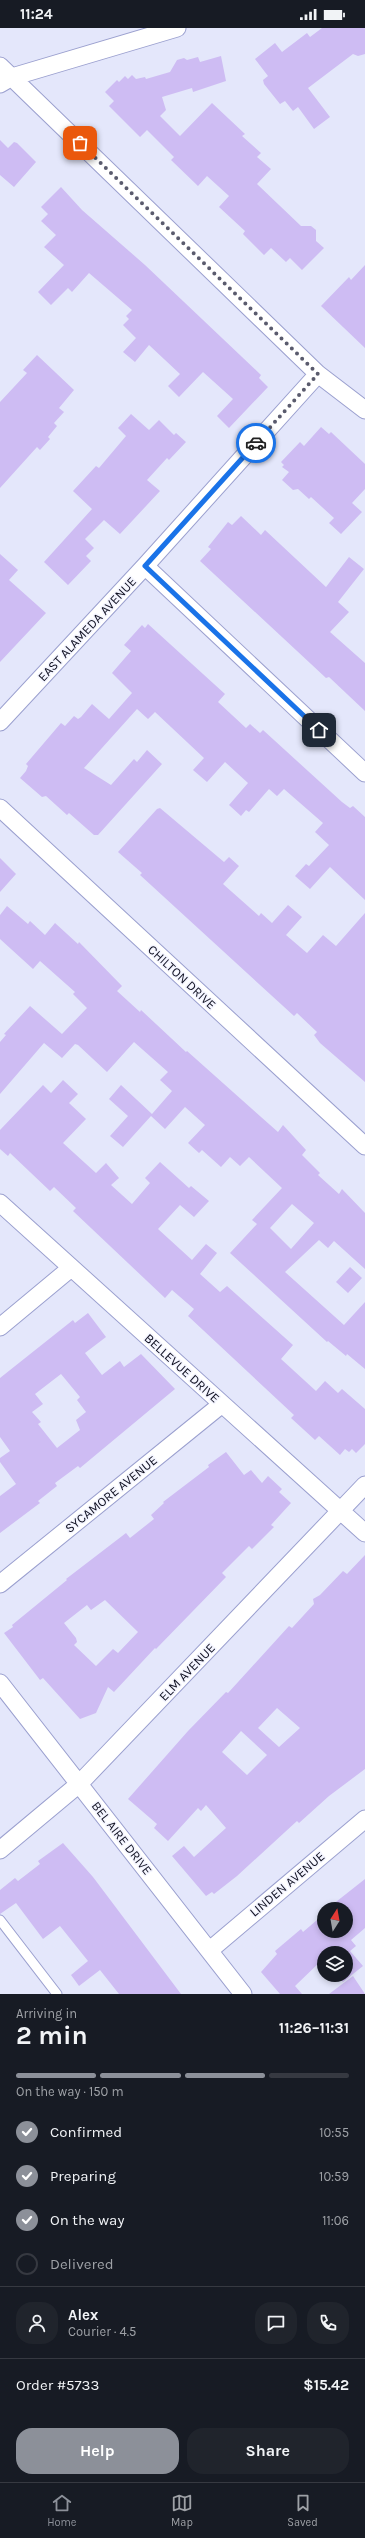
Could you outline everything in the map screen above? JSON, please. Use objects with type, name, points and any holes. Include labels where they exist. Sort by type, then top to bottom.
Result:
[{"type":"street","points":[[4,75],[177,28]]},
{"type":"street","points":[[4,75],[318,374],[365,410]]},
{"type":"street","name":"EAST ALAMEDA AVENUE","points":[[0,722],[145,566],[318,374]]},
{"type":"street","points":[[145,566],[365,773]]},
{"type":"street","name":"CHILTON DRIVE","points":[[0,808],[365,1146]]},
{"type":"street","name":"BELLEVUE DRIVE","points":[[0,1203],[365,1533]]},
{"type":"street","points":[[0,1327],[71,1268]]},
{"type":"street","name":"SYCAMORE AVENUE","points":[[0,1584],[222,1404]]},
{"type":"street","name":"ELM AVENUE","points":[[0,1850],[79,1784],[365,1485]]},
{"type":"street","name":"BEL AIRE DRIVE","points":[[0,1683],[243,1994]]},
{"type":"street","name":"LINDEN AVENUE","points":[[210,1950],[365,1818]]},
{"type":"lane","points":[[0,1920],[57,1994]]},
{"type":"building","points":[[322,28],[365,28],[365,54],[358,56],[353,54],[308,88],[330,117],[314,129],[298,107],[293,111],[285,101],[280,104],[264,84],[263,80],[268,76],[255,59],[275,43],[282,52],[307,33],[310,37]]},
{"type":"building","points":[[221,56],[226,81],[193,92],[192,88],[162,97],[166,110],[160,116],[180,136],[212,103],[245,134],[242,136],[261,153],[257,157],[271,169],[257,184],[301,226],[311,226],[316,230],[316,241],[324,248],[302,270],[290,258],[286,262],[271,248],[264,255],[243,234],[245,231],[219,207],[229,196],[207,176],[198,186],[171,160],[174,157],[147,130],[140,137],[109,106],[114,101],[105,92],[117,80],[119,82],[125,76],[128,79],[132,75],[136,79],[145,77],[146,79],[170,72],[177,60],[184,58],[187,60],[198,57],[200,62]]},
{"type":"building","points":[[0,140],[8,148],[14,142],[17,143],[36,162],[14,187],[0,175]]},
{"type":"building","points":[[61,187],[82,210],[145,265],[261,375],[259,378],[268,387],[229,428],[217,416],[233,399],[203,372],[179,397],[168,386],[180,374],[149,345],[135,362],[123,352],[136,338],[123,325],[129,319],[126,316],[132,310],[89,273],[72,292],[68,288],[51,305],[38,292],[64,265],[44,247],[56,235],[41,221],[48,214],[41,207]]},
{"type":"building","points":[[365,265],[365,348],[321,306],[349,277],[351,280]]},
{"type":"building","points":[[37,355],[74,390],[59,408],[64,412],[54,423],[57,426],[48,437],[50,439],[40,450],[37,447],[0,488],[0,402],[27,373],[23,370]]},
{"type":"building","points":[[131,414],[149,430],[159,420],[174,435],[176,433],[186,442],[169,460],[167,458],[147,480],[160,491],[120,534],[104,520],[85,539],[94,548],[86,556],[91,561],[68,585],[44,562],[92,509],[73,491],[96,466],[99,468],[126,436],[118,428]]},
{"type":"building","points":[[321,427],[329,434],[331,432],[365,464],[365,489],[352,503],[362,512],[341,534],[329,523],[334,518],[311,497],[309,499],[298,489],[293,490],[282,480],[289,472],[282,467],[284,465],[281,462],[300,442],[304,446]]},
{"type":"building","points":[[241,516],[261,535],[265,530],[326,587],[349,557],[364,569],[338,602],[349,612],[330,632],[365,663],[365,711],[329,677],[326,678],[200,561],[211,549],[208,547],[228,522],[232,525]]},
{"type":"building","points":[[0,554],[18,570],[9,580],[46,613],[0,662]]},
{"type":"building","points":[[148,624],[225,694],[218,702],[246,728],[250,724],[260,733],[263,730],[342,802],[350,808],[353,806],[365,817],[365,900],[330,867],[310,889],[295,876],[306,864],[309,866],[329,845],[315,832],[323,823],[284,789],[277,796],[269,789],[249,812],[246,810],[241,816],[229,805],[248,783],[225,762],[207,782],[193,770],[204,758],[155,712],[148,719],[137,709],[84,768],[111,785],[134,759],[137,762],[147,750],[162,764],[98,835],[94,835],[69,813],[67,815],[46,796],[42,797],[20,778],[26,771],[28,766],[26,764],[61,723],[65,726],[74,716],[78,719],[92,704],[109,719],[132,693],[112,673],[131,651],[124,645],[142,625],[145,628]]},
{"type":"building","points":[[160,808],[224,862],[229,857],[239,866],[223,884],[259,916],[261,913],[272,923],[288,905],[302,917],[286,935],[307,953],[323,935],[336,946],[365,913],[365,1082],[320,1043],[314,1035],[317,1032],[297,1013],[294,1016],[140,875],[142,873],[118,852],[157,809]]},
{"type":"building","points":[[0,858],[16,874],[0,892]]},
{"type":"building","points":[[7,906],[28,924],[30,921],[45,935],[55,923],[78,944],[79,942],[122,986],[117,991],[140,1012],[141,1010],[186,1052],[187,1051],[278,1132],[283,1125],[306,1150],[302,1155],[320,1173],[318,1175],[339,1194],[342,1189],[365,1213],[365,1269],[334,1241],[328,1248],[319,1240],[285,1272],[344,1325],[365,1302],[365,1369],[347,1354],[346,1356],[328,1341],[327,1342],[230,1253],[257,1224],[252,1220],[282,1188],[249,1157],[240,1166],[230,1157],[221,1167],[202,1150],[199,1153],[188,1143],[205,1125],[185,1107],[165,1129],[151,1116],[123,1147],[110,1136],[128,1116],[109,1099],[121,1085],[152,1114],[172,1091],[160,1080],[168,1072],[134,1042],[107,1072],[78,1045],[75,1044],[62,1058],[44,1043],[0,1094],[0,1042],[6,1035],[4,1034],[30,1006],[62,1034],[87,1008],[73,994],[75,992],[40,961],[33,969],[0,939],[0,915]],"holes":[[[292,1204],[314,1223],[291,1249],[270,1228]]]},
{"type":"building","points":[[63,1080],[78,1094],[69,1103],[86,1119],[63,1143],[96,1173],[106,1163],[119,1178],[111,1185],[132,1204],[150,1183],[145,1178],[160,1162],[189,1188],[191,1186],[209,1201],[194,1217],[180,1205],[158,1229],[192,1260],[206,1244],[217,1253],[200,1274],[220,1292],[227,1286],[293,1345],[281,1359],[316,1391],[325,1381],[338,1393],[342,1389],[365,1409],[365,1444],[356,1453],[352,1449],[349,1452],[345,1449],[340,1455],[319,1436],[315,1440],[291,1418],[294,1415],[188,1316],[194,1309],[172,1290],[165,1298],[73,1211],[76,1208],[54,1187],[50,1191],[10,1153],[8,1156],[0,1149],[0,1130],[43,1085],[51,1093]]},
{"type":"building","points":[[350,1267],[362,1278],[348,1293],[336,1282]]},
{"type":"building","points":[[88,1313],[106,1337],[85,1353],[102,1375],[120,1361],[124,1367],[141,1354],[175,1389],[80,1468],[78,1466],[55,1483],[57,1486],[38,1501],[40,1503],[0,1533],[0,1496],[16,1484],[0,1462],[0,1458],[10,1451],[0,1437],[0,1378],[73,1320],[75,1323]],"holes":[[[61,1374],[80,1397],[77,1400],[86,1412],[76,1420],[80,1430],[57,1448],[38,1424],[41,1422],[32,1412],[43,1404],[35,1394]]]},
{"type":"building","points":[[226,1452],[244,1475],[251,1470],[262,1483],[268,1476],[282,1489],[279,1492],[291,1503],[271,1525],[274,1527],[252,1549],[249,1546],[222,1573],[226,1577],[156,1649],[155,1648],[114,1692],[108,1687],[96,1713],[80,1719],[43,1678],[40,1680],[4,1633],[13,1627],[12,1625],[67,1580],[66,1579],[126,1533],[130,1538],[154,1519],[151,1515],[164,1503],[163,1502],[209,1467],[208,1465]],"holes":[[[105,1600],[138,1632],[118,1653],[113,1649],[96,1666],[74,1645],[77,1642],[76,1638],[64,1623],[87,1605],[91,1610]]]},
{"type":"building","points":[[365,1555],[365,1769],[329,1796],[299,1823],[297,1821],[237,1876],[214,1894],[212,1892],[206,1896],[172,1856],[184,1846],[194,1857],[226,1828],[206,1805],[201,1811],[198,1808],[168,1841],[154,1828],[157,1824],[128,1799],[188,1731],[226,1692],[228,1693],[289,1626],[292,1628],[314,1604],[313,1599],[320,1595],[343,1571],[347,1574]],"holes":[[[277,1708],[300,1728],[279,1747],[258,1728]],[[241,1731],[267,1755],[247,1775],[222,1752]]]},
{"type":"building","points":[[63,1843],[93,1877],[181,1994],[119,1994],[100,1970],[79,1986],[71,1975],[88,1961],[60,1926],[43,1939],[16,1903],[0,1914],[0,1890],[15,1878],[18,1881],[40,1864],[38,1861]]},
{"type":"building","points":[[365,1879],[365,1928],[351,1940],[356,1946],[353,1948],[353,1946],[317,1946],[317,1965],[295,1986],[302,1994],[280,1994],[261,1972],[277,1954],[275,1951],[301,1929],[303,1932],[317,1920],[317,1938],[353,1938],[353,1902],[336,1902]]},
{"type":"building","points":[[353,1954],[363,1966],[353,1974]]},
{"type":"building","points":[[353,1976],[365,1994],[329,1994],[345,1982],[353,1982]]},
{"type":"way so far","points":[[80,143],[318,374],[256,443]]},
{"type":"route","points":[[256,443],[145,566],[319,730]]}]
